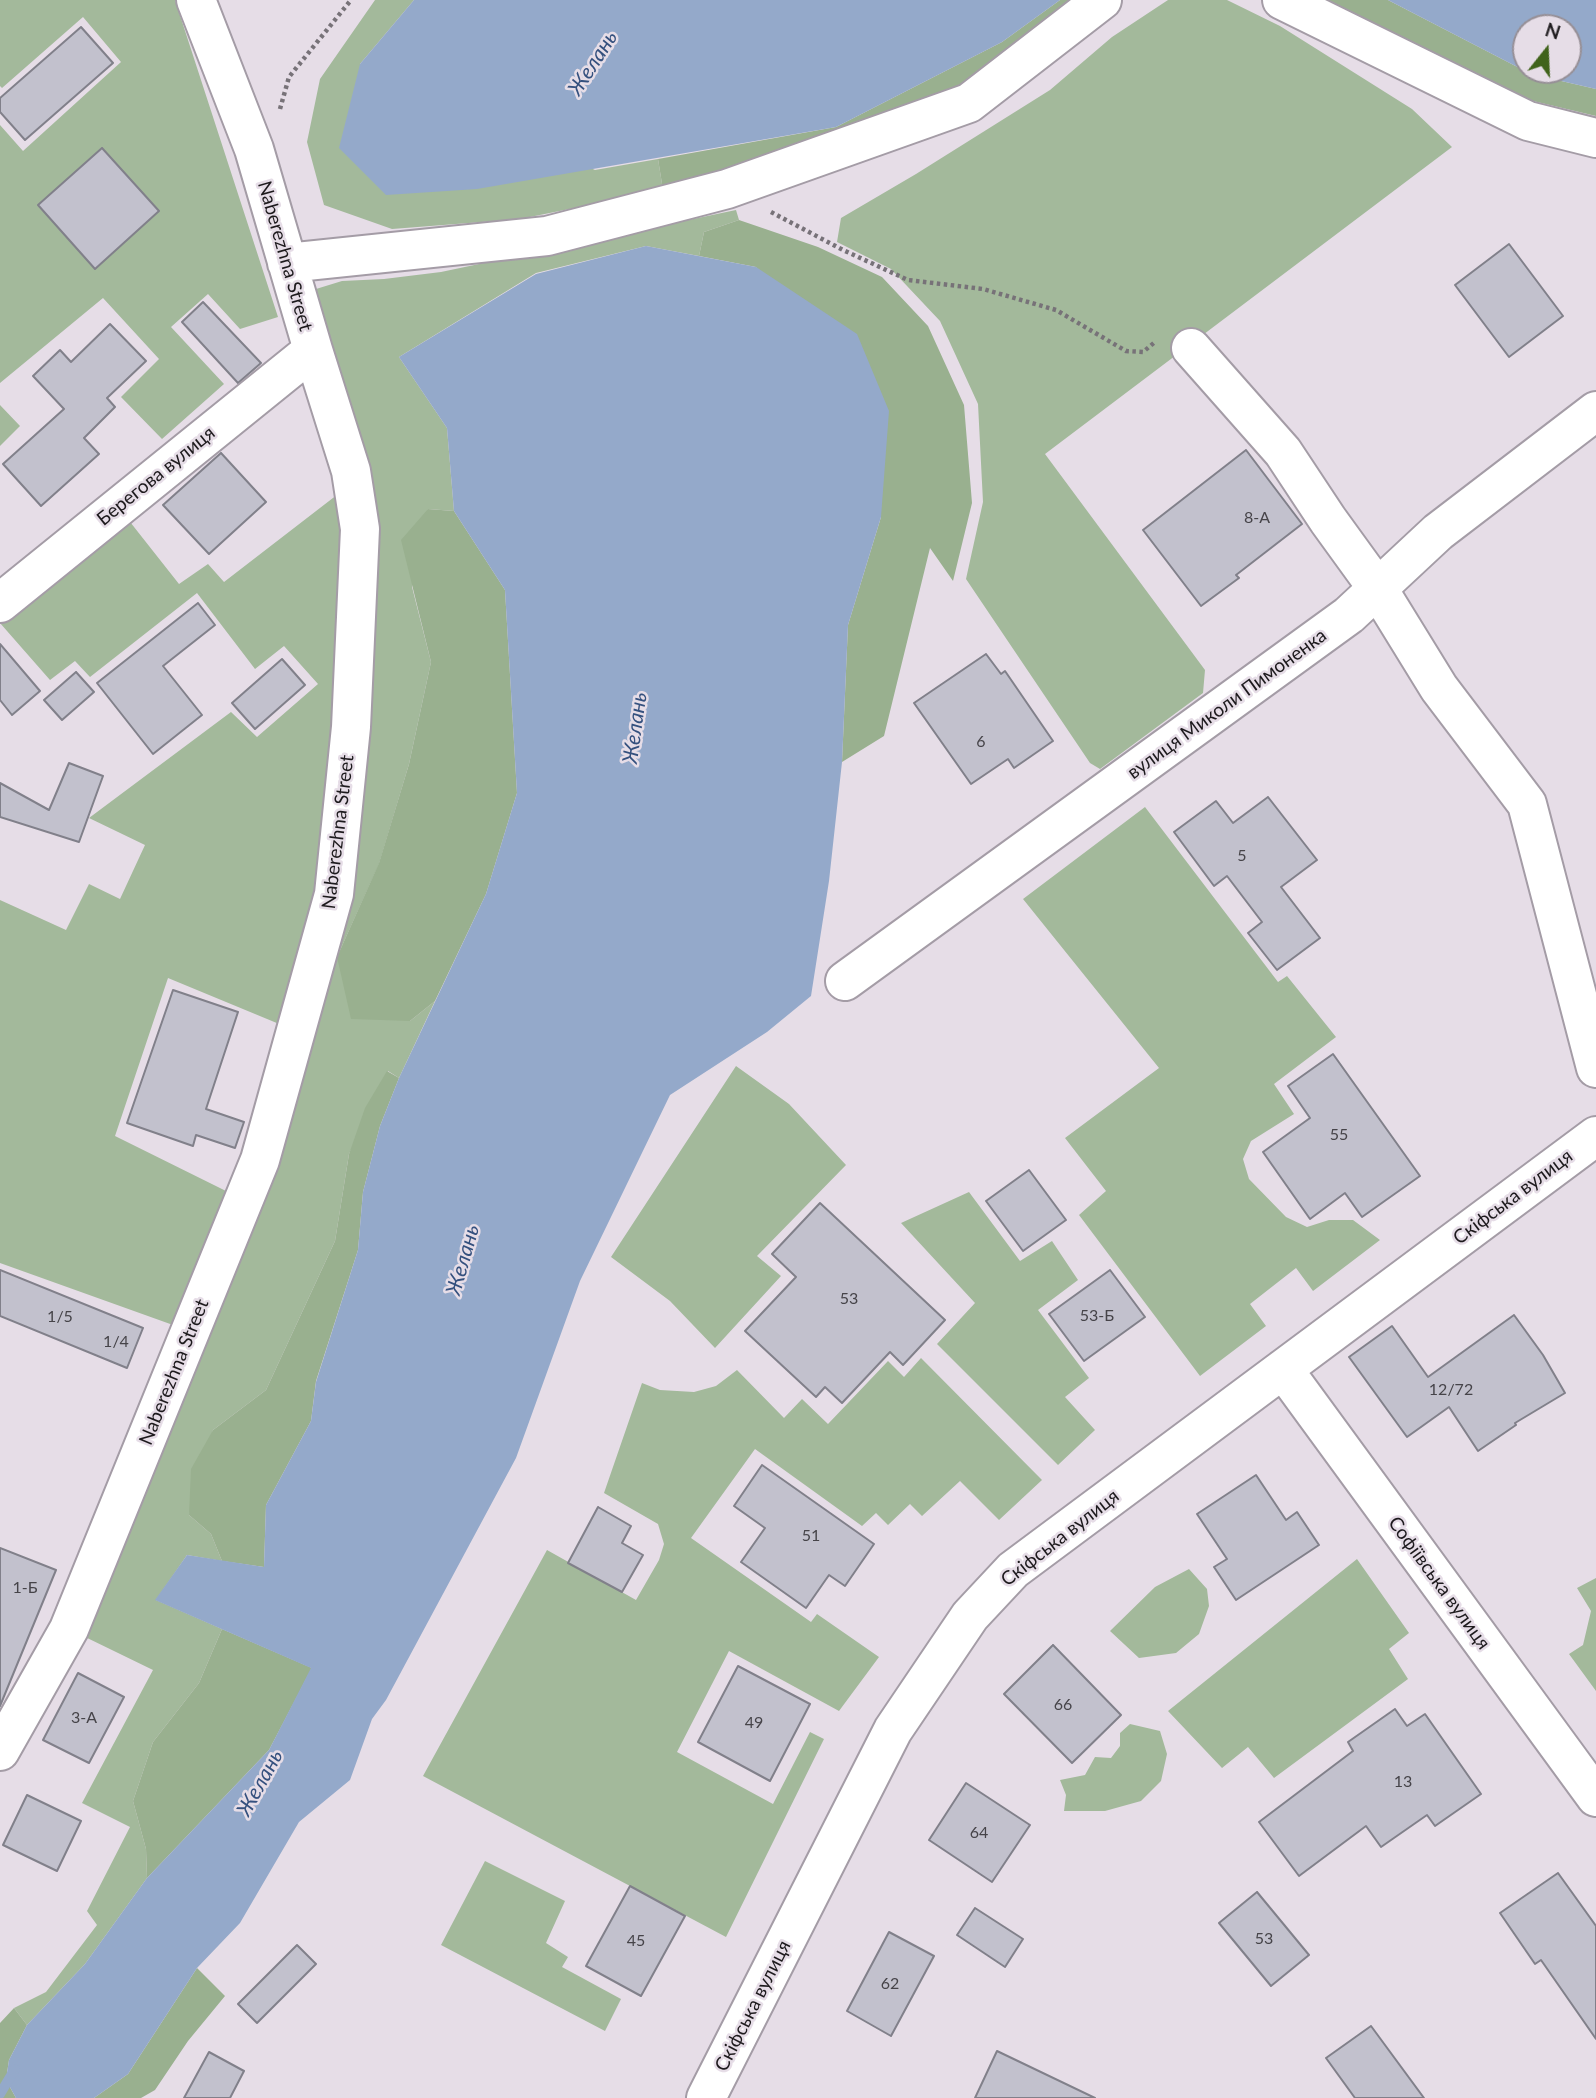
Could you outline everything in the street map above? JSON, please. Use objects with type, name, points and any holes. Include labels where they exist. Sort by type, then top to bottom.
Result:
[{"type":"street","name":"Naberezhna Street","points":[[0,1751],[69,1629],[260,1160],[334,894],[351,727],[360,529],[351,471],[254,149],[196,0]]},
{"type":"street","points":[[287,264],[547,236],[727,189],[969,103],[1102,0]]},
{"type":"street","points":[[1282,0],[1528,121],[1596,138]]},
{"type":"street","points":[[1191,348],[1283,452],[1378,589],[1439,688],[1527,804],[1596,1068]]},
{"type":"street","name":"Берегова вулиця","points":[[0,603],[313,350]]},
{"type":"street","name":"вулиця Миколи Пимоненка","points":[[845,981],[1338,623],[1438,532],[1596,411]]},
{"type":"street","name":"Скіфська вулиця","points":[[706,2098],[893,1730],[970,1616],[1013,1570],[1596,1136]]},
{"type":"street","name":"Софіївська вулиця","points":[[1283,1369],[1596,1797]]},
{"type":"path","points":[[279,111],[289,77],[351,0]]},
{"type":"path","points":[[727,189],[908,280],[983,289],[1056,310],[1126,351],[1143,352],[1156,341],[1171,339],[1191,348]]},
{"type":"green space","points":[[0,0],[175,0],[278,317],[240,329],[208,294],[171,327],[224,384],[162,439],[121,397],[159,359],[103,298],[0,383],[0,125],[23,151],[121,62],[83,17],[2,88]]},
{"type":"green space","points":[[375,0],[414,0],[360,64],[595,170],[658,159],[663,190],[520,219],[392,229],[324,205],[307,142],[320,79]]},
{"type":"green space","points":[[1060,0],[1083,0],[938,109],[663,190],[658,159],[836,127],[1002,42]]},
{"type":"green space","points":[[1168,0],[1227,0],[1280,26],[1412,109],[1452,147],[1045,454],[1205,670],[1203,693],[1100,769],[1090,763],[966,579],[983,502],[978,404],[940,321],[891,269],[837,242],[841,218],[1050,90],[1112,37]]},
{"type":"green space","points":[[1326,0],[1388,0],[1512,64],[1512,84],[1574,84],[1596,89],[1596,116],[1512,96]]},
{"type":"green space","points":[[736,210],[739,220],[704,232],[699,256],[646,246],[536,273],[399,357],[447,428],[454,511],[428,509],[412,587],[431,662],[409,764],[379,864],[337,957],[410,1021],[435,1001],[399,1078],[388,1071],[349,1154],[335,1241],[266,1390],[213,1430],[189,1515],[211,1534],[222,1561],[187,1555],[156,1600],[222,1629],[199,1683],[153,1742],[133,1801],[146,1849],[147,1878],[85,1964],[27,2025],[14,2008],[46,1992],[97,1925],[87,1911],[130,1827],[82,1803],[153,1670],[79,1634],[272,1164],[373,529],[308,301],[316,289],[342,281],[441,272]]},
{"type":"green space","points":[[739,220],[818,247],[882,277],[928,326],[964,405],[972,503],[953,581],[930,548],[884,736],[842,762],[848,625],[881,517],[756,267],[699,256],[704,232]]},
{"type":"green space","points":[[0,405],[20,426],[0,446]]},
{"type":"green space","points":[[342,491],[352,513],[321,889],[284,1026],[168,978],[115,1136],[226,1191],[173,1325],[0,1263],[0,900],[66,930],[89,884],[120,899],[145,845],[89,818],[231,712],[257,737],[318,684],[284,646],[255,669],[197,593],[90,677],[75,661],[50,680],[0,623],[0,618],[123,513],[179,584],[208,564],[224,582]]},
{"type":"green space","points":[[428,509],[454,511],[505,590],[517,793],[486,894],[435,1001],[410,1021],[351,1019],[337,957],[379,863],[409,764],[431,662],[401,540]]},
{"type":"green space","points":[[1145,807],[1278,982],[1287,976],[1336,1037],[1274,1084],[1294,1114],[1251,1141],[1243,1159],[1249,1179],[1286,1217],[1307,1227],[1329,1220],[1353,1220],[1380,1240],[1313,1291],[1296,1268],[1250,1304],[1266,1326],[1200,1376],[1079,1215],[1106,1191],[1065,1138],[1159,1068],[1023,899]]},
{"type":"green space","points":[[736,1066],[789,1104],[846,1165],[757,1256],[781,1276],[715,1348],[670,1301],[611,1257]]},
{"type":"green space","points":[[387,1071],[399,1078],[380,1126],[363,1192],[358,1250],[316,1381],[311,1421],[266,1505],[264,1567],[222,1561],[211,1534],[189,1515],[191,1469],[213,1430],[266,1390],[335,1241],[349,1154],[365,1108]]},
{"type":"green space","points":[[969,1192],[1020,1261],[1052,1241],[1078,1280],[1038,1310],[1089,1378],[1065,1397],[1095,1430],[1058,1465],[937,1344],[975,1303],[901,1223]]},
{"type":"green space","points":[[921,1358],[1042,1480],[999,1520],[960,1481],[922,1516],[910,1504],[888,1525],[876,1513],[862,1526],[755,1449],[691,1538],[811,1622],[817,1614],[879,1657],[839,1711],[729,1651],[677,1752],[773,1804],[810,1732],[824,1739],[726,1937],[423,1776],[547,1550],[636,1600],[659,1560],[664,1544],[658,1524],[604,1493],[642,1383],[660,1390],[694,1392],[716,1386],[737,1370],[784,1418],[802,1399],[828,1424],[888,1361],[904,1377]]},
{"type":"green space","points":[[1357,1559],[1409,1633],[1389,1649],[1408,1679],[1274,1778],[1248,1747],[1222,1768],[1168,1711]]},
{"type":"green space","points":[[1189,1569],[1207,1589],[1209,1606],[1199,1634],[1176,1653],[1139,1658],[1110,1631],[1155,1587]]},
{"type":"green space","points":[[1596,1578],[1596,1691],[1569,1654],[1583,1645],[1591,1611],[1577,1588]]},
{"type":"green space","points":[[222,1629],[312,1668],[269,1750],[147,1878],[146,1849],[133,1801],[153,1742],[199,1683]]},
{"type":"green space","points":[[1130,1724],[1160,1731],[1167,1754],[1161,1781],[1141,1801],[1105,1811],[1064,1811],[1066,1795],[1060,1780],[1085,1775],[1095,1757],[1111,1758],[1120,1746],[1120,1733]]},
{"type":"green space","points":[[485,1861],[565,1901],[546,1943],[568,1957],[562,1967],[621,1999],[605,2031],[441,1945]]},
{"type":"green space","points":[[197,1968],[225,1996],[188,2041],[155,2090],[141,2098],[94,2098],[128,2074]]},
{"type":"green space","points":[[14,2008],[27,2025],[9,2060],[6,2080],[16,2098],[0,2098],[0,2023]]},
{"type":"water","points":[[414,0],[1060,0],[1002,42],[836,127],[477,189],[386,195],[339,148],[360,64]]},
{"type":"water","points":[[1388,0],[1596,0],[1596,89],[1574,84],[1582,84],[1582,14],[1512,14],[1512,64]]},
{"type":"water","points":[[646,246],[756,267],[857,334],[889,411],[881,517],[848,625],[842,762],[829,881],[811,996],[767,1032],[670,1095],[580,1281],[516,1458],[386,1700],[372,1719],[350,1780],[299,1822],[240,1923],[197,1968],[128,2074],[94,2098],[16,2098],[6,2080],[9,2060],[27,2025],[85,1964],[147,1878],[269,1750],[311,1668],[155,1600],[187,1555],[264,1567],[266,1505],[311,1421],[316,1382],[358,1250],[363,1192],[380,1126],[399,1078],[486,894],[517,793],[505,590],[454,511],[447,428],[399,357],[536,274]]},
{"type":"building","points":[[81,27],[113,63],[25,140],[0,112],[0,98]]},
{"type":"building","points":[[102,148],[159,211],[95,269],[38,205]]},
{"type":"building","points":[[1509,244],[1563,316],[1509,357],[1455,285]]},
{"type":"building","points":[[203,302],[261,363],[238,383],[182,322]]},
{"type":"building","points":[[110,324],[146,361],[107,398],[115,407],[84,438],[99,454],[41,506],[3,464],[64,409],[33,376],[60,350],[71,362]]},
{"type":"building","points":[[1246,450],[1302,524],[1236,575],[1239,578],[1201,606],[1143,530]]},
{"type":"building","points":[[221,453],[266,502],[209,554],[163,505]]},
{"type":"building","points":[[198,603],[215,625],[163,666],[202,715],[153,754],[97,683]]},
{"type":"building","points":[[0,644],[40,691],[12,715],[0,700]]},
{"type":"building","points":[[986,654],[1001,674],[1005,671],[1053,741],[1014,768],[1008,759],[971,784],[914,703]]},
{"type":"building","points":[[282,659],[305,685],[255,729],[232,703]]},
{"type":"building","points":[[76,672],[94,692],[62,720],[44,700]]},
{"type":"building","points":[[69,763],[103,776],[79,842],[0,817],[0,783],[49,810]]},
{"type":"building","points":[[1268,797],[1317,860],[1281,887],[1320,938],[1277,970],[1248,933],[1262,922],[1227,876],[1214,886],[1174,832],[1216,801],[1233,823]]},
{"type":"building","points":[[173,990],[238,1012],[206,1109],[244,1122],[235,1148],[196,1135],[193,1146],[127,1123]]},
{"type":"building","points":[[1333,1054],[1420,1176],[1362,1217],[1345,1193],[1310,1219],[1263,1152],[1310,1118],[1288,1086]]},
{"type":"building","points":[[1029,1170],[1066,1220],[1023,1251],[986,1201]]},
{"type":"building","points":[[820,1203],[945,1320],[903,1365],[890,1352],[842,1403],[825,1387],[816,1397],[745,1331],[796,1277],[772,1254]]},
{"type":"building","points":[[0,1270],[143,1328],[127,1368],[0,1316]]},
{"type":"building","points":[[1110,1270],[1145,1317],[1084,1361],[1049,1314]]},
{"type":"building","points":[[1514,1315],[1543,1355],[1565,1393],[1515,1423],[1516,1425],[1478,1451],[1449,1407],[1407,1437],[1349,1357],[1392,1326],[1428,1377]]},
{"type":"building","points":[[762,1465],[874,1544],[845,1586],[829,1575],[806,1608],[741,1562],[765,1528],[734,1506]]},
{"type":"building","points":[[1256,1475],[1286,1520],[1297,1512],[1319,1545],[1236,1600],[1214,1567],[1227,1559],[1197,1514]]},
{"type":"building","points":[[598,1507],[631,1526],[622,1543],[643,1555],[622,1592],[568,1563]]},
{"type":"building","points":[[0,1548],[56,1570],[0,1706]]},
{"type":"building","points":[[1053,1645],[1121,1715],[1072,1763],[1004,1694]]},
{"type":"building","points":[[738,1666],[810,1704],[770,1781],[698,1742]]},
{"type":"building","points":[[78,1673],[124,1697],[89,1763],[43,1740]]},
{"type":"building","points":[[1395,1709],[1407,1726],[1425,1714],[1481,1794],[1435,1826],[1427,1815],[1381,1847],[1366,1826],[1299,1876],[1259,1822],[1353,1751],[1348,1742]]},
{"type":"building","points":[[966,1783],[1030,1825],[992,1882],[929,1840]]},
{"type":"building","points":[[27,1795],[81,1821],[57,1871],[3,1845]]},
{"type":"building","points":[[1558,1873],[1596,1926],[1596,2039],[1541,1960],[1535,1964],[1500,1913]]},
{"type":"building","points":[[630,1886],[685,1916],[641,1996],[586,1966]]},
{"type":"building","points":[[1257,1892],[1309,1955],[1271,1986],[1219,1923]]},
{"type":"building","points":[[975,1908],[1023,1939],[1005,1967],[957,1935]]},
{"type":"building","points":[[889,1932],[934,1956],[891,2036],[847,2011]]},
{"type":"building","points":[[297,1945],[316,1964],[257,2023],[238,2004]]},
{"type":"building","points":[[1371,2026],[1424,2098],[1355,2098],[1326,2058]]},
{"type":"building","points":[[997,2051],[1095,2098],[975,2098]]},
{"type":"building","points":[[209,2052],[244,2071],[230,2098],[184,2098]]},
{"type":"waterway","name":"Желань","points":[[0,2094],[15,2069]]}]
